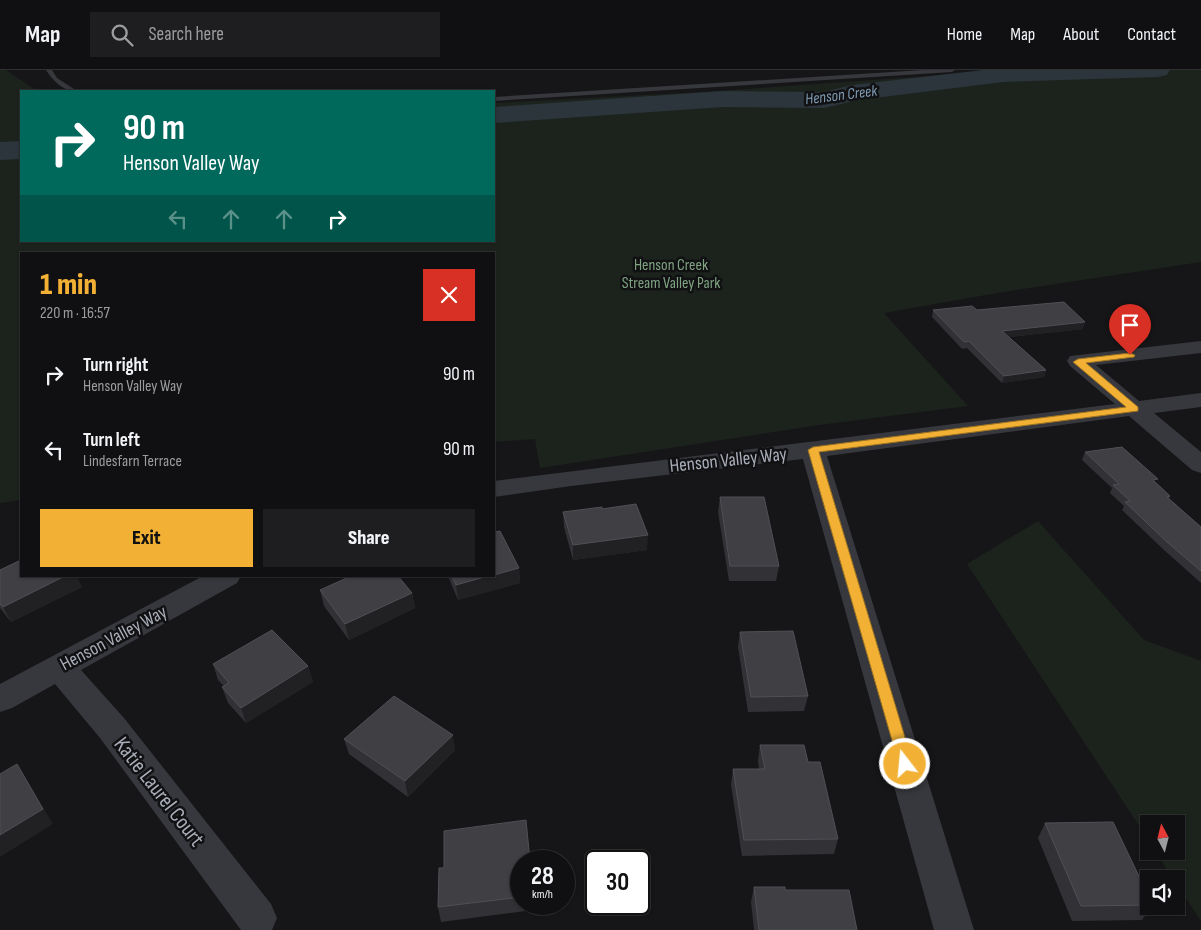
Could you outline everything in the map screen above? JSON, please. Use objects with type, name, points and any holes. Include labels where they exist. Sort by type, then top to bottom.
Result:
[{"type":"street","points":[[1201,347],[1078,362],[1201,465]]},
{"type":"street","name":"Henson Valley Way","points":[[495,489],[1201,400]]},
{"type":"street","points":[[813,450],[954,930]]},
{"type":"street","name":"Henson Valley Way","points":[[0,699],[225,577]]},
{"type":"street","name":"Katie Laurel Court","points":[[59,666],[112,728],[257,918]]},
{"type":"lane","points":[[49,70],[55,79],[72,90]]},
{"type":"lane","points":[[495,99],[952,70]]},
{"type":"green space","name":"Henson Creek Stream Valley Park","points":[[0,70],[6,70],[36,90],[20,90],[20,242],[495,242],[495,103],[702,92],[1016,70],[1201,70],[1201,262],[1003,292],[884,313],[968,406],[819,425],[540,468],[535,439],[495,442],[495,252],[20,252],[20,500],[0,503]]},
{"type":"green space","points":[[1038,521],[1144,640],[1201,661],[1201,921],[1185,897],[1185,870],[1167,870],[1161,860],[1185,860],[1185,815],[1140,815],[1140,827],[967,564]]},
{"type":"building","points":[[1064,302],[1085,322],[1002,331],[1046,370],[1004,376],[969,341],[964,342],[933,310],[972,306],[977,310]]},
{"type":"building","points":[[1122,447],[1158,479],[1153,480],[1170,496],[1167,497],[1201,527],[1201,571],[1125,502],[1130,501],[1113,485],[1119,484],[1085,452]]},
{"type":"building","points":[[720,497],[764,497],[779,566],[730,566]]},
{"type":"building","points":[[636,504],[648,535],[573,545],[563,512]]},
{"type":"building","points":[[500,531],[519,568],[495,575],[495,532]]},
{"type":"building","points":[[20,560],[20,577],[63,577],[3,607],[0,604],[0,570]]},
{"type":"building","points":[[349,577],[399,577],[412,593],[345,624],[320,590]]},
{"type":"building","points":[[452,577],[484,577],[456,585]]},
{"type":"building","points":[[272,630],[308,666],[241,708],[222,687],[229,683],[213,664]]},
{"type":"building","points":[[793,631],[808,696],[751,697],[740,632]]},
{"type":"building","points":[[394,696],[453,735],[405,781],[344,739]]},
{"type":"building","points":[[760,745],[804,745],[808,762],[820,762],[838,839],[744,840],[733,769],[765,769]]},
{"type":"building","points":[[17,764],[43,809],[0,835],[0,774]]},
{"type":"building","points":[[526,820],[529,850],[510,850],[510,898],[438,907],[439,868],[444,868],[444,831]]},
{"type":"building","points":[[1113,822],[1140,878],[1140,905],[1081,906],[1045,823]]},
{"type":"building","points":[[754,887],[785,887],[785,890],[849,890],[857,930],[759,930]]},
{"type":"waterway","name":"Henson Creek","points":[[495,115],[723,99],[824,100],[843,97],[852,93],[1003,75],[1158,70]]},
{"type":"waterway","name":"Henson Creek","points":[[0,151],[20,150]]},
{"type":"route","points":[[905,764],[813,450],[1134,409],[1078,362],[1130,355]]}]
